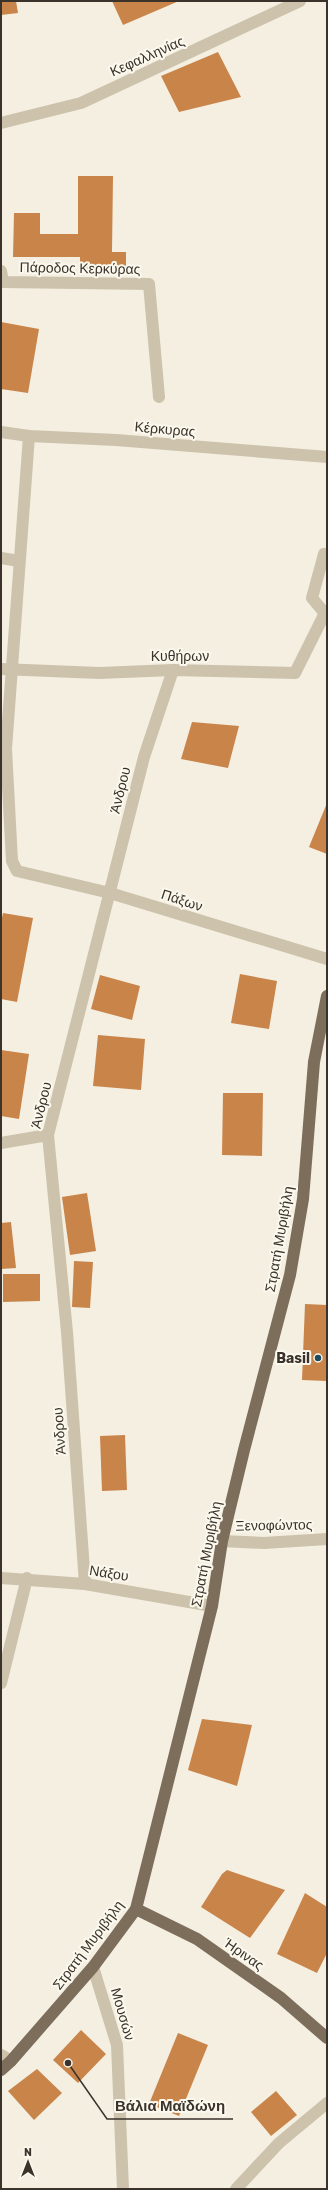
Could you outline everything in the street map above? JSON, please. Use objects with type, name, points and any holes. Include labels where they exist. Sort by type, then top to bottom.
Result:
[{"type":"main road","name":"Στρατή Μυριβήλη","points":[[1,2070],[6,2058],[93,1967],[136,1909],[212,1606],[222,1541],[290,1275],[303,1199],[314,1062],[327,996]]},
{"type":"main road","name":"Ήρινας","points":[[136,1909],[197,1939],[281,1998],[327,2038]]},
{"type":"street","name":"Κεφαλληνίας","points":[[1,123],[81,103],[300,1]]},
{"type":"street","name":"Πάροδος Κερκύρας","points":[[1,271],[3,282],[149,284],[159,397]]},
{"type":"street","name":"Κέρκυρας","points":[[1,432],[29,436],[116,440],[327,457]]},
{"type":"street","points":[[6,669],[19,561],[29,436]]},
{"type":"street","points":[[326,554],[312,598],[326,615]]},
{"type":"street","points":[[1,558],[19,561]]},
{"type":"street","name":"Κυθήρων","points":[[6,669],[99,673],[172,670],[295,673],[326,615]]},
{"type":"street","name":"Πάξων","points":[[6,669],[6,749],[12,862],[17,871],[27,875],[110,893],[327,959]]},
{"type":"street","name":"Άνδρου","points":[[85,1584],[67,1332],[48,1136],[144,757],[172,670]]},
{"type":"street","points":[[1,1143],[48,1136]]},
{"type":"street","name":"Ξενοφώντος","points":[[222,1541],[264,1543],[327,1539]]},
{"type":"street","name":"Νάξου","points":[[1,1578],[27,1578],[85,1584],[212,1606]]},
{"type":"street","points":[[1,1683],[27,1578]]},
{"type":"street","name":"Μουσών","points":[[93,1967],[117,2045],[123,2189]]},
{"type":"street","points":[[236,2189],[279,2143],[327,2103]]},
{"type":"building","points":[[1,1],[16,1],[18,13],[1,15]]},
{"type":"building","points":[[112,1],[179,1],[123,25]]},
{"type":"building","points":[[218,52],[241,97],[179,112],[161,76]]},
{"type":"building","points":[[78,176],[113,176],[112,252],[126,252],[126,271],[80,270],[80,257],[13,257],[14,213],[40,213],[40,234],[78,234]]},
{"type":"building","points":[[1,322],[39,329],[28,393],[1,389]]},
{"type":"building","points":[[192,722],[239,726],[228,768],[181,759]]},
{"type":"building","points":[[327,803],[327,854],[309,847]]},
{"type":"building","points":[[3,913],[33,918],[17,1002],[1,999],[1,922]]},
{"type":"building","points":[[240,974],[277,981],[269,1029],[231,1023]]},
{"type":"building","points":[[100,975],[140,986],[132,1020],[91,1009]]},
{"type":"building","points":[[98,1035],[145,1039],[141,1090],[93,1086]]},
{"type":"building","points":[[1,1050],[29,1054],[19,1119],[1,1116]]},
{"type":"building","points":[[223,1093],[263,1093],[262,1156],[222,1155]]},
{"type":"building","points":[[87,1193],[96,1251],[70,1255],[62,1197]]},
{"type":"building","points":[[11,1222],[16,1268],[1,1269],[1,1223]]},
{"type":"building","points":[[74,1261],[93,1262],[90,1308],[72,1307]]},
{"type":"building","points":[[3,1274],[40,1274],[40,1301],[3,1302]]},
{"type":"building","points":[[305,1304],[327,1305],[327,1381],[302,1380]]},
{"type":"building","points":[[125,1435],[127,1490],[102,1491],[100,1436]]},
{"type":"building","points":[[202,1719],[252,1725],[237,1786],[188,1770]]},
{"type":"building","points":[[227,1870],[285,1890],[250,1938],[201,1907],[222,1874]]},
{"type":"building","points":[[305,1893],[327,1907],[327,1953],[317,1973],[277,1954]]},
{"type":"building","points":[[81,2030],[106,2054],[78,2083],[53,2060]]},
{"type":"building","points":[[178,2033],[208,2045],[179,2116],[149,2104]]},
{"type":"building","points":[[37,2069],[62,2093],[34,2120],[8,2091]]},
{"type":"building","points":[[276,2091],[297,2115],[271,2136],[251,2112]]},
{"type":"place","name":"Basil","points":[[318,1358]]},
{"type":"place","name":"Βάλια Μαϊδώνη","points":[[68,2063]]}]
